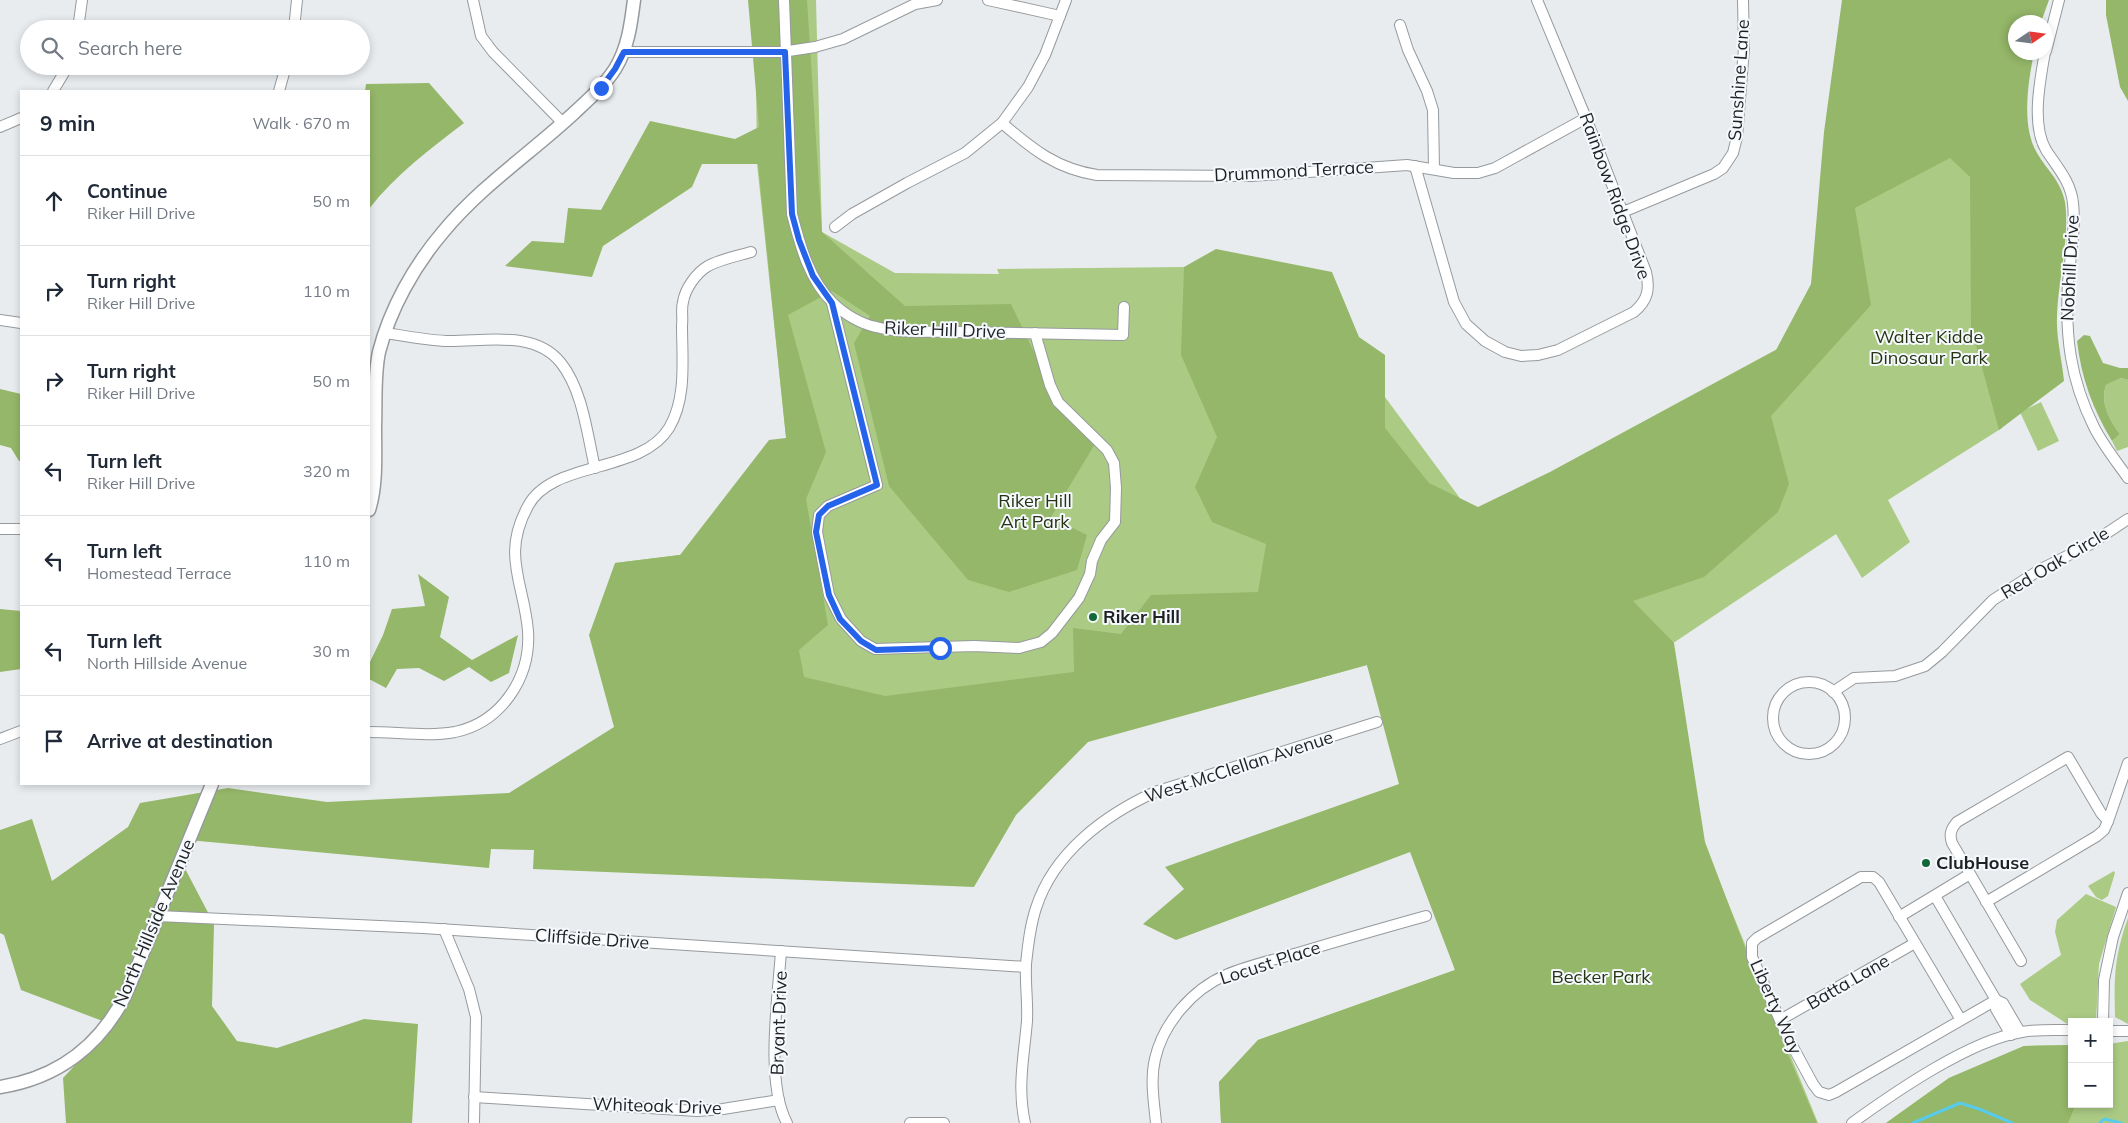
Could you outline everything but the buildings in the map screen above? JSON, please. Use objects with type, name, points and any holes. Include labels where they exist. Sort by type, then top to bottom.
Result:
[{"type":"street","points":[[79,20],[82,0]]},
{"type":"street","points":[[295,20],[297,0]]},
{"type":"street","points":[[473,0],[481,36],[489,47],[562,124]]},
{"type":"street","points":[[370,507],[374,469],[379,353],[399,299],[442,233],[471,200],[562,124],[601,88],[615,69],[624,52],[634,0]]},
{"type":"street","name":"Riker Hill Drive","points":[[784,0],[792,214],[799,240],[813,276],[832,303],[848,315],[875,327],[906,331],[1122,335],[1124,307]]},
{"type":"street","points":[[624,52],[785,52],[821,46],[843,39],[914,2],[937,0]]},
{"type":"street","points":[[988,0],[1060,16]]},
{"type":"street","points":[[834,227],[852,214],[965,153],[1002,123],[1028,87],[1046,53],[1066,0]]},
{"type":"street","name":"Rainbow Ridge Drive","points":[[1415,166],[1454,302],[1466,324],[1485,341],[1505,352],[1521,356],[1558,350],[1634,312],[1642,306],[1647,297],[1648,280],[1586,118],[1536,0]]},
{"type":"street","name":"Sunshine Lane","points":[[1623,212],[1714,174],[1723,168],[1733,153],[1737,137],[1744,48],[1743,0]]},
{"type":"street","name":"Nobhill Drive","points":[[2053,19],[2060,0]]},
{"type":"street","points":[[1400,24],[1408,50],[1427,90],[1432,110],[1434,169]]},
{"type":"street","name":"Nobhill Drive","points":[[2044,60],[2040,82],[2038,118],[2040,135],[2045,148],[2064,177],[2073,203],[2066,320],[2070,359],[2077,385],[2094,428],[2128,478]]},
{"type":"street","points":[[54,90],[63,75]]},
{"type":"street","points":[[278,90],[283,75]]},
{"type":"street","points":[[0,127],[20,118]]},
{"type":"street","name":"Drummond Terrace","points":[[1002,123],[1039,153],[1078,172],[1097,174],[1251,176],[1375,166],[1415,166],[1454,173],[1478,173],[1495,168],[1586,118]]},
{"type":"street","points":[[370,732],[455,732],[482,722],[503,705],[519,682],[526,655],[528,631],[517,577],[514,551],[517,530],[536,492],[552,483],[647,449],[661,439],[669,428],[680,402],[683,302],[688,288],[696,276],[707,267],[751,252]]},
{"type":"street","name":"Riker Hill Drive","points":[[832,303],[877,485],[828,506],[819,515],[816,532],[829,595],[840,619],[861,641],[876,650],[923,650],[974,646],[1019,648],[1041,642],[1052,633],[1079,598],[1090,574],[1092,561],[1101,540],[1115,522],[1116,488],[1114,463],[1098,439],[1058,402],[1050,385],[1035,333]]},
{"type":"street","points":[[0,320],[20,324]]},
{"type":"street","points":[[386,333],[445,341],[512,340],[537,344],[552,353],[562,364],[578,397],[595,468]]},
{"type":"street","name":"Red Oak Circle","points":[[1833,692],[1854,678],[1895,676],[1925,666],[1942,652],[1993,600],[2041,568],[2089,545],[2128,519]]},
{"type":"street","points":[[0,530],[20,529]]},
{"type":"street","points":[[1812,682],[1823,685],[1833,692],[1841,701],[1844,713],[1844,726],[1839,738],[1831,747],[1820,753],[1808,755],[1796,752],[1785,746],[1773,726],[1775,704],[1782,694],[1796,685],[1812,682]]},
{"type":"street","name":"West McClellan Avenue","points":[[1025,1123],[1020,1104],[1020,1086],[1027,1020],[1026,967],[1032,925],[1037,906],[1054,873],[1085,835],[1126,806],[1156,792],[1376,722]]},
{"type":"street","points":[[0,739],[20,731]]},
{"type":"street","points":[[2021,961],[1952,843],[1950,835],[1953,827],[1957,822],[2068,757],[2101,813],[2108,821]]},
{"type":"street","points":[[1986,902],[2104,830],[2128,763]]},
{"type":"street","name":"North Hillside Avenue","points":[[0,1087],[32,1080],[75,1058],[100,1035],[119,1008],[212,785]]},
{"type":"street","points":[[1900,917],[1970,874]]},
{"type":"street","name":"Liberty Way","points":[[1961,1020],[1879,882],[1873,877],[1861,877],[1757,938],[1752,943],[1752,957],[1780,1020],[1812,1084],[1819,1092],[1829,1095],[1961,1020],[1996,1000]]},
{"type":"street","points":[[2103,1018],[2104,980],[2113,936],[2128,893]]},
{"type":"street","points":[[1935,896],[1996,1000],[2004,1003],[2016,1033]]},
{"type":"street","name":"Cliffside Drive","points":[[158,916],[444,929],[1026,967]]},
{"type":"street","name":"Locust Place","points":[[1156,1123],[1153,1094],[1155,1059],[1168,1026],[1195,994],[1207,985],[1241,969],[1426,916]]},
{"type":"street","points":[[444,929],[474,1004],[476,1016],[474,1123]]},
{"type":"street","name":"Batta Lane","points":[[1780,1020],[1915,943]]},
{"type":"street","name":"Bryant Drive","points":[[781,951],[775,1032],[775,1061],[779,1100],[787,1123]]},
{"type":"street","points":[[1852,1123],[1881,1102],[1976,1047],[2016,1033],[2068,1030]]},
{"type":"street","points":[[2113,1031],[2128,1031]]},
{"type":"street","name":"Whiteoak Drive","points":[[474,1097],[697,1110],[723,1109],[779,1100]]},
{"type":"street","points":[[910,1123],[944,1123]]},
{"type":"green space","points":[[748,0],[807,0],[822,232],[905,306],[1011,304],[1058,402],[1098,439],[1051,517],[1087,535],[1077,570],[1009,592],[968,580],[889,486],[854,343],[870,316],[832,291],[788,315],[826,452],[806,499],[828,625],[799,650],[804,677],[885,696],[1074,672],[1073,628],[1121,634],[1151,595],[1258,592],[1266,544],[1212,522],[1195,487],[1217,437],[1181,355],[1184,267],[1216,249],[1332,272],[1359,337],[1385,355],[1385,428],[1429,483],[1478,507],[1552,471],[1776,350],[1811,284],[1824,132],[1842,0],[2049,0],[2044,15],[2008,15],[2008,60],[2033,60],[2027,104],[2029,130],[2037,153],[2057,182],[2065,202],[2066,229],[2057,324],[2064,381],[1999,430],[1971,327],[1970,177],[1950,158],[1855,208],[1871,305],[1771,416],[1789,484],[1778,512],[1704,577],[1633,601],[1674,643],[1705,842],[1766,1003],[1817,1123],[1221,1123],[1219,1082],[1258,1040],[1455,970],[1410,852],[1176,940],[1143,924],[1184,889],[1165,867],[1399,784],[1367,665],[1088,742],[1016,815],[974,887],[533,869],[534,850],[491,849],[489,868],[188,840],[180,859],[214,924],[212,1006],[237,1041],[277,1048],[364,1019],[418,1024],[412,1123],[66,1123],[63,1078],[113,1025],[21,990],[4,935],[0,933],[0,830],[32,819],[52,881],[128,827],[140,803],[228,788],[327,802],[509,793],[614,727],[589,635],[615,563],[680,555],[769,440],[786,438],[758,164],[702,164],[692,187],[603,246],[592,277],[505,266],[532,241],[564,243],[568,208],[601,210],[650,121],[735,139],[759,127]]},
{"type":"green space","points":[[755,0],[816,0],[822,232],[895,273],[999,274],[997,269],[1184,267],[1184,276],[1296,277],[1488,536],[1552,471],[1825,323],[1855,125],[2010,125],[2002,428],[1888,500],[1910,542],[1862,578],[1836,534],[1633,670],[1818,1123],[1221,1123],[1219,1082],[1258,1040],[1455,970],[1367,665],[677,853],[615,563],[797,540],[757,164]]},
{"type":"green space","points":[[2106,0],[2128,0],[2128,101],[2120,87],[2106,15]]},
{"type":"green space","points":[[429,83],[464,123],[402,174],[370,208],[370,90],[365,90],[366,84]]},
{"type":"green space","points":[[2084,335],[2090,336],[2103,363],[2120,368],[2128,368],[2128,380],[2121,378],[2106,385],[2104,392],[2107,411],[2112,423],[2120,434],[2112,441],[2099,417],[2081,367],[2077,341]]},
{"type":"green space","points":[[2121,378],[2128,380],[2128,447],[2117,451],[2112,441],[2120,434],[2112,423],[2107,411],[2104,392],[2106,385]]},
{"type":"green space","points":[[0,389],[20,394],[20,461],[11,448],[0,445]]},
{"type":"green space","points":[[2041,402],[2059,441],[2038,451],[2020,412]]},
{"type":"green space","points":[[418,574],[449,597],[440,637],[472,660],[518,635],[509,673],[491,682],[469,667],[444,681],[419,668],[397,669],[386,688],[370,680],[370,662],[383,635],[392,609],[425,606]]},
{"type":"green space","points":[[0,609],[20,611],[20,669],[0,672]]},
{"type":"green space","points":[[2114,871],[2108,896],[2102,900],[2096,897],[2088,886]]},
{"type":"green space","points":[[2086,894],[2116,907],[2099,964],[2096,1018],[2068,1018],[2068,1024],[2030,1000],[2020,984],[2061,955],[2055,932],[2057,920]]},
{"type":"green space","points":[[2128,918],[2128,1024],[2115,1017],[2115,990],[2117,956]]},
{"type":"green space","points":[[2128,1041],[2128,1123],[1886,1123],[1949,1078],[2024,1046],[2068,1045],[2068,1108],[2113,1108],[2113,1043]]},
{"type":"green space","points":[[2068,1045],[2068,1108],[2074,1108],[2068,1123],[1886,1123],[1949,1078],[2024,1046]]},
{"type":"waterway","points":[[1913,1123],[1960,1103],[2012,1123]]},
{"type":"waterway","points":[[2100,1123],[2104,1119],[2121,1123]]},
{"type":"place","name":"Riker Hill","points":[[1093,617]]},
{"type":"place","name":"ClubHouse","points":[[1926,863]]},
{"type":"route","points":[[601,88],[615,69],[624,52],[785,52],[792,214],[799,240],[813,276],[832,303],[877,485],[828,506],[819,515],[816,532],[829,595],[840,619],[861,641],[876,650],[940,648]]},
{"type":"park label","name":"Walter Kidde Dinosaur Park","points":[[1929,347]]},
{"type":"park label","name":"Riker Hill Art Park","points":[[1035,511]]},
{"type":"park label","name":"Becker Park","points":[[1601,977]]}]
